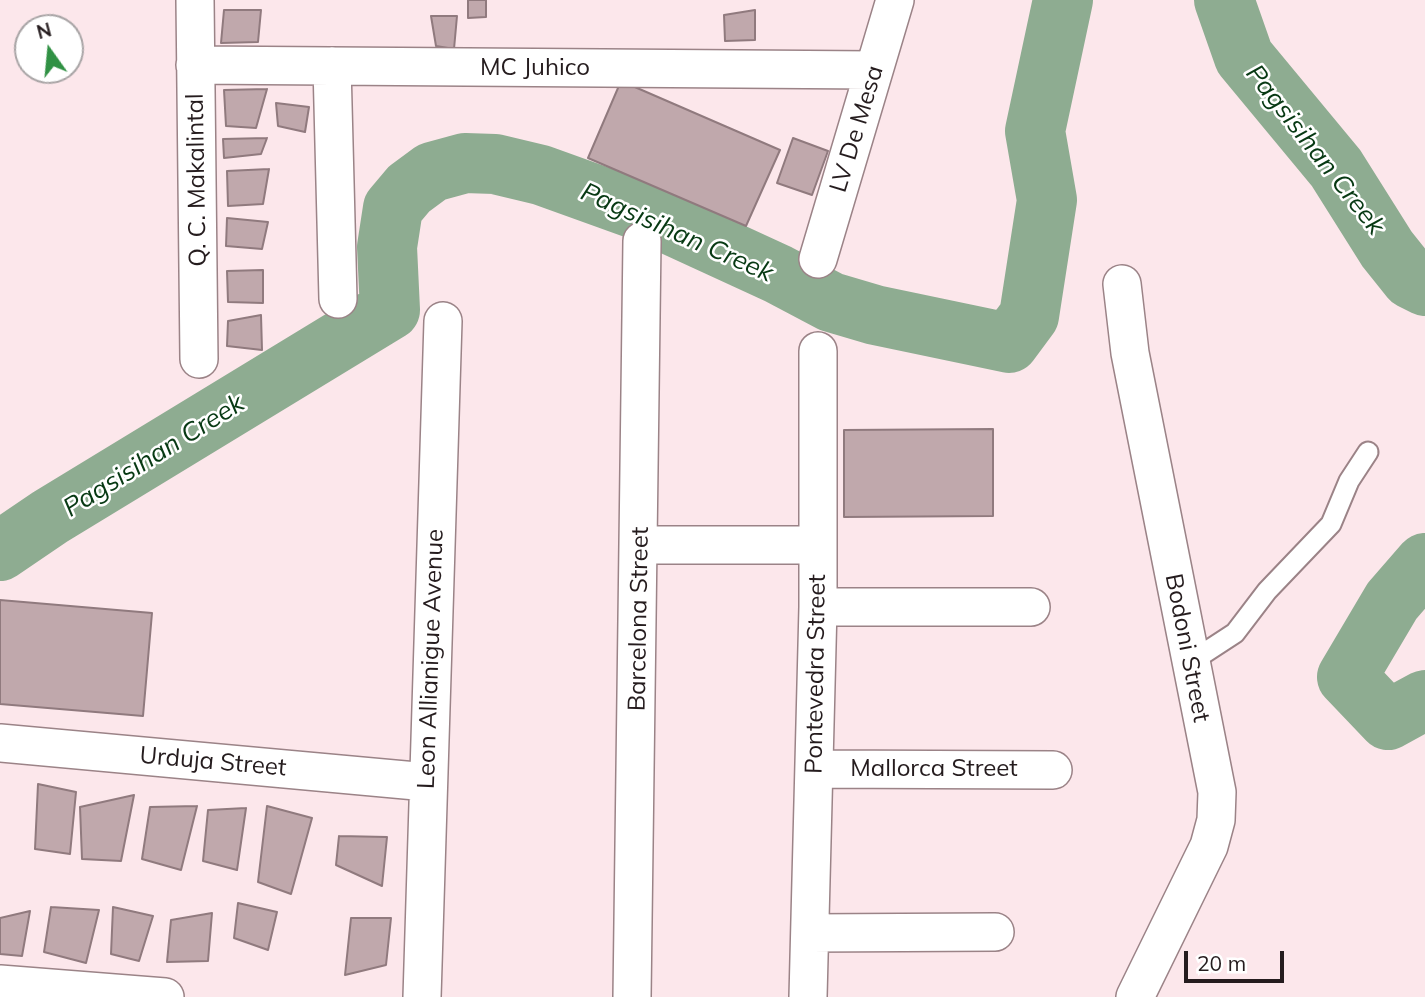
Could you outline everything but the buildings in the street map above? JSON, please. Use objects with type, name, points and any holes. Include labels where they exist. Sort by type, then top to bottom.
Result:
[{"type":"street","name":"Q. C. Makalintal","points":[[195,0],[199,359]]},
{"type":"street","name":"LV De Mesa","points":[[818,259],[895,0]]},
{"type":"street","name":"MC Juhico","points":[[195,65],[874,69]]},
{"type":"street","points":[[332,66],[338,299]]},
{"type":"street","name":"Barcelona Street","points":[[632,997],[642,241]]},
{"type":"street","name":"Bodoni Street","points":[[1122,284],[1130,353],[1189,663],[1217,792],[1216,820],[1209,846],[1135,997]]},
{"type":"street","name":"Leon Allianigue Avenue","points":[[422,997],[443,321]]},
{"type":"street","name":"Pontevedra Street","points":[[808,997],[818,607],[818,351]]},
{"type":"street","points":[[640,545],[817,545]]},
{"type":"street","points":[[818,607],[1031,607]]},
{"type":"street","name":"Urduja Street","points":[[0,743],[427,782]]},
{"type":"street","name":"Mallorca Street","points":[[814,769],[1053,770]]},
{"type":"street","points":[[810,933],[995,932]]},
{"type":"street","points":[[0,984],[165,997]]},
{"type":"lane","points":[[1189,663],[1235,633],[1267,591],[1331,524],[1349,481],[1368,452]]},
{"type":"waterway","name":"Pagsisihan Creek","points":[[0,551],[50,517],[390,310],[387,247],[393,208],[409,189],[432,172],[465,163],[495,164],[541,175],[641,211],[778,274],[831,302],[875,315],[1009,343],[1029,316],[1047,200],[1035,131],[1063,0]]},
{"type":"waterway","name":"Pagsisihan Creek","points":[[1224,0],[1244,57],[1336,168],[1387,249],[1411,279],[1425,286]]},
{"type":"waterway","name":"Pagsisihan Creek","points":[[1425,563],[1392,601],[1347,677],[1388,720],[1425,700]]}]
